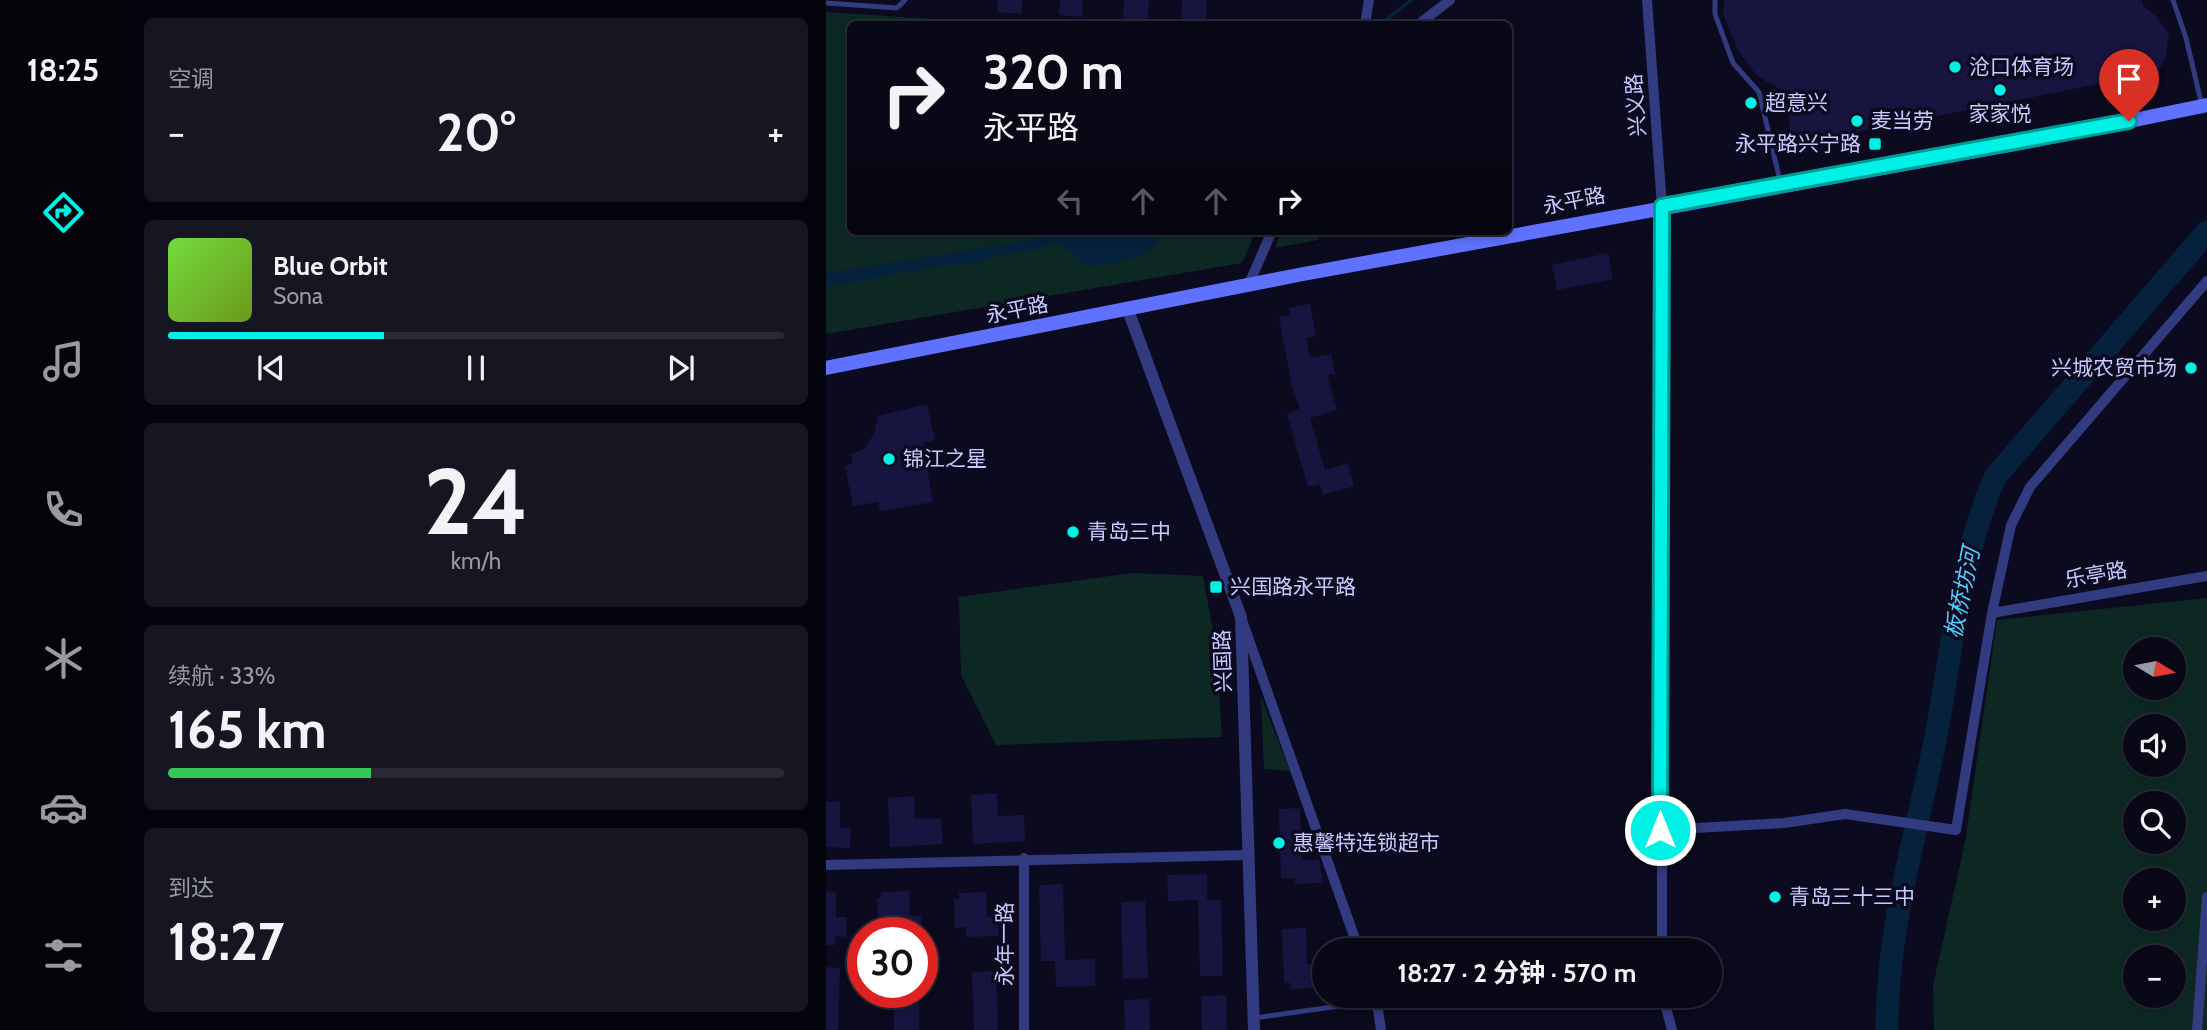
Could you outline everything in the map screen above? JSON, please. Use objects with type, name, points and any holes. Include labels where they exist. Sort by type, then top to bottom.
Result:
[{"type":"main road","name":"永平路","points":[[1512,235],[2204,106]]},
{"type":"main road","name":"永平路","points":[[826,368],[1512,235]]},
{"type":"street","points":[[1366,21],[1369,0]]},
{"type":"street","points":[[1423,21],[1450,0]]},
{"type":"street","name":"兴义路","points":[[1647,0],[1662,206],[1662,938]]},
{"type":"street","points":[[1248,286],[1270,235]]},
{"type":"street","points":[[1660,830],[1784,823],[1845,814],[1956,830],[1992,613],[2011,525],[2030,487],[2207,281]]},
{"type":"street","name":"兴国路","points":[[1128,310],[1241,617],[1254,1024]]},
{"type":"street","name":"乐亭路","points":[[1992,613],[2207,576]]},
{"type":"street","points":[[1241,617],[1355,938]]},
{"type":"street","points":[[826,865],[1024,858],[1248,855]]},
{"type":"street","name":"永年一路","points":[[1024,858],[1024,1030]]},
{"type":"street","points":[[2197,1030],[2207,897]]},
{"type":"street","points":[[1378,1008],[1381,1030]]},
{"type":"street","points":[[1666,1008],[1672,1030]]},
{"type":"lane","points":[[826,3],[897,8],[905,0]]},
{"type":"lane","points":[[1714,0],[1715,15],[1732,63],[1759,92],[1781,185]]},
{"type":"lane","points":[[2173,0],[2204,106]]},
{"type":"lane","points":[[1254,1024],[1329,1008]]},
{"type":"green space","points":[[826,12],[962,21],[847,21],[847,235],[1254,235],[1242,263],[826,334]]},
{"type":"green space","points":[[1280,235],[1317,235],[1318,240],[1275,248]]},
{"type":"green space","points":[[1132,573],[1203,576],[1216,647],[1222,737],[996,745],[961,675],[959,597]]},
{"type":"green space","points":[[2207,598],[2207,1030],[1934,1030],[1933,985],[1965,843],[1997,620]]},
{"type":"green space","points":[[1261,697],[1290,771],[1264,769]]},
{"type":"water","points":[[1052,235],[1163,235],[1152,249],[1143,254],[1087,267],[1057,242],[1037,250],[999,255],[974,264],[945,265],[826,287],[826,273]]},
{"type":"building","points":[[998,0],[1022,0],[1022,14],[997,12]]},
{"type":"building","points":[[1060,0],[1083,0],[1082,17],[1059,15]]},
{"type":"building","points":[[1124,0],[1149,0],[1147,20],[1123,19]]},
{"type":"building","points":[[1182,0],[1207,0],[1206,21],[1181,21]]},
{"type":"building","name":"沧口体育场","points":[[1724,0],[2142,0],[2143,6],[2155,15],[2169,34],[2165,59],[2155,76],[2132,85],[2113,81],[1792,145],[1786,92],[1757,76],[1737,49],[1723,13]]},
{"type":"building","points":[[1608,253],[1613,279],[1557,290],[1552,265]]},
{"type":"building","points":[[1310,304],[1316,336],[1306,338],[1310,358],[1331,354],[1335,374],[1327,375],[1337,410],[1310,418],[1325,470],[1348,463],[1354,486],[1323,495],[1320,484],[1308,487],[1287,414],[1300,410],[1291,382],[1279,317],[1290,315],[1289,308]]},
{"type":"building","name":"锦江之星","points":[[927,404],[935,440],[923,443],[933,502],[880,511],[878,502],[853,506],[845,466],[852,464],[851,454],[864,449],[874,434],[878,416]]},
{"type":"building","points":[[997,793],[998,816],[1024,815],[1025,841],[973,844],[971,795]]},
{"type":"building","points":[[914,796],[915,819],[941,818],[943,844],[890,847],[888,798]]},
{"type":"building","points":[[826,802],[840,802],[840,828],[851,828],[850,848],[826,847]]},
{"type":"building","points":[[1300,808],[1302,860],[1319,860],[1323,883],[1295,884],[1295,878],[1281,878],[1279,809]]},
{"type":"building","points":[[1207,874],[1207,900],[1221,900],[1223,976],[1200,976],[1198,900],[1168,901],[1167,875]]},
{"type":"building","points":[[1063,884],[1065,960],[1095,959],[1095,986],[1056,987],[1055,961],[1041,961],[1039,885]]},
{"type":"building","points":[[826,891],[836,892],[836,917],[847,917],[846,937],[835,936],[835,945],[826,945]]},
{"type":"building","points":[[909,891],[910,916],[921,917],[878,917],[877,898],[881,898],[881,892]]},
{"type":"building","points":[[986,892],[987,917],[998,917],[999,936],[966,937],[966,927],[955,928],[954,899],[959,899],[959,893]]},
{"type":"building","points":[[1145,901],[1148,978],[1123,979],[1121,902]]},
{"type":"building","points":[[1306,928],[1307,964],[1312,964],[1312,988],[1291,989],[1291,983],[1284,983],[1282,929]]},
{"type":"building","points":[[826,967],[840,968],[838,1030],[826,1030]]},
{"type":"building","points":[[996,971],[998,1030],[974,1030],[972,972]]},
{"type":"building","points":[[1226,995],[1227,1030],[1202,1030],[1201,996]]},
{"type":"building","points":[[1149,999],[1150,1030],[1125,1030],[1124,1000]]},
{"type":"building","points":[[894,1008],[919,1008],[919,1030],[894,1030]]},
{"type":"waterway","points":[[1385,21],[1411,0]]},
{"type":"waterway","name":"板桥坊河","points":[[1887,1030],[1888,992],[1897,920],[1935,741],[1958,607],[1973,541],[1995,477],[2207,232]]},
{"type":"place","name":"沧口体育场","points":[[1955,67]]},
{"type":"place","name":"家家悦","points":[[2000,90]]},
{"type":"place","name":"超意兴","points":[[1751,103]]},
{"type":"place","name":"麦当劳","points":[[1857,121]]},
{"type":"place","name":"永平路兴宁路","points":[[1875,144]]},
{"type":"place","name":"兴城农贸市场","points":[[2191,368]]},
{"type":"place","name":"锦江之星","points":[[889,459]]},
{"type":"place","name":"青岛三中","points":[[1073,532]]},
{"type":"place","name":"兴国路永平路","points":[[1216,587]]},
{"type":"place","name":"惠馨特连锁超市","points":[[1279,843]]},
{"type":"place","name":"青岛三十三中","points":[[1775,897]]},
{"type":"route","points":[[1660,830],[1662,206],[2031,141],[2129,121]]}]
